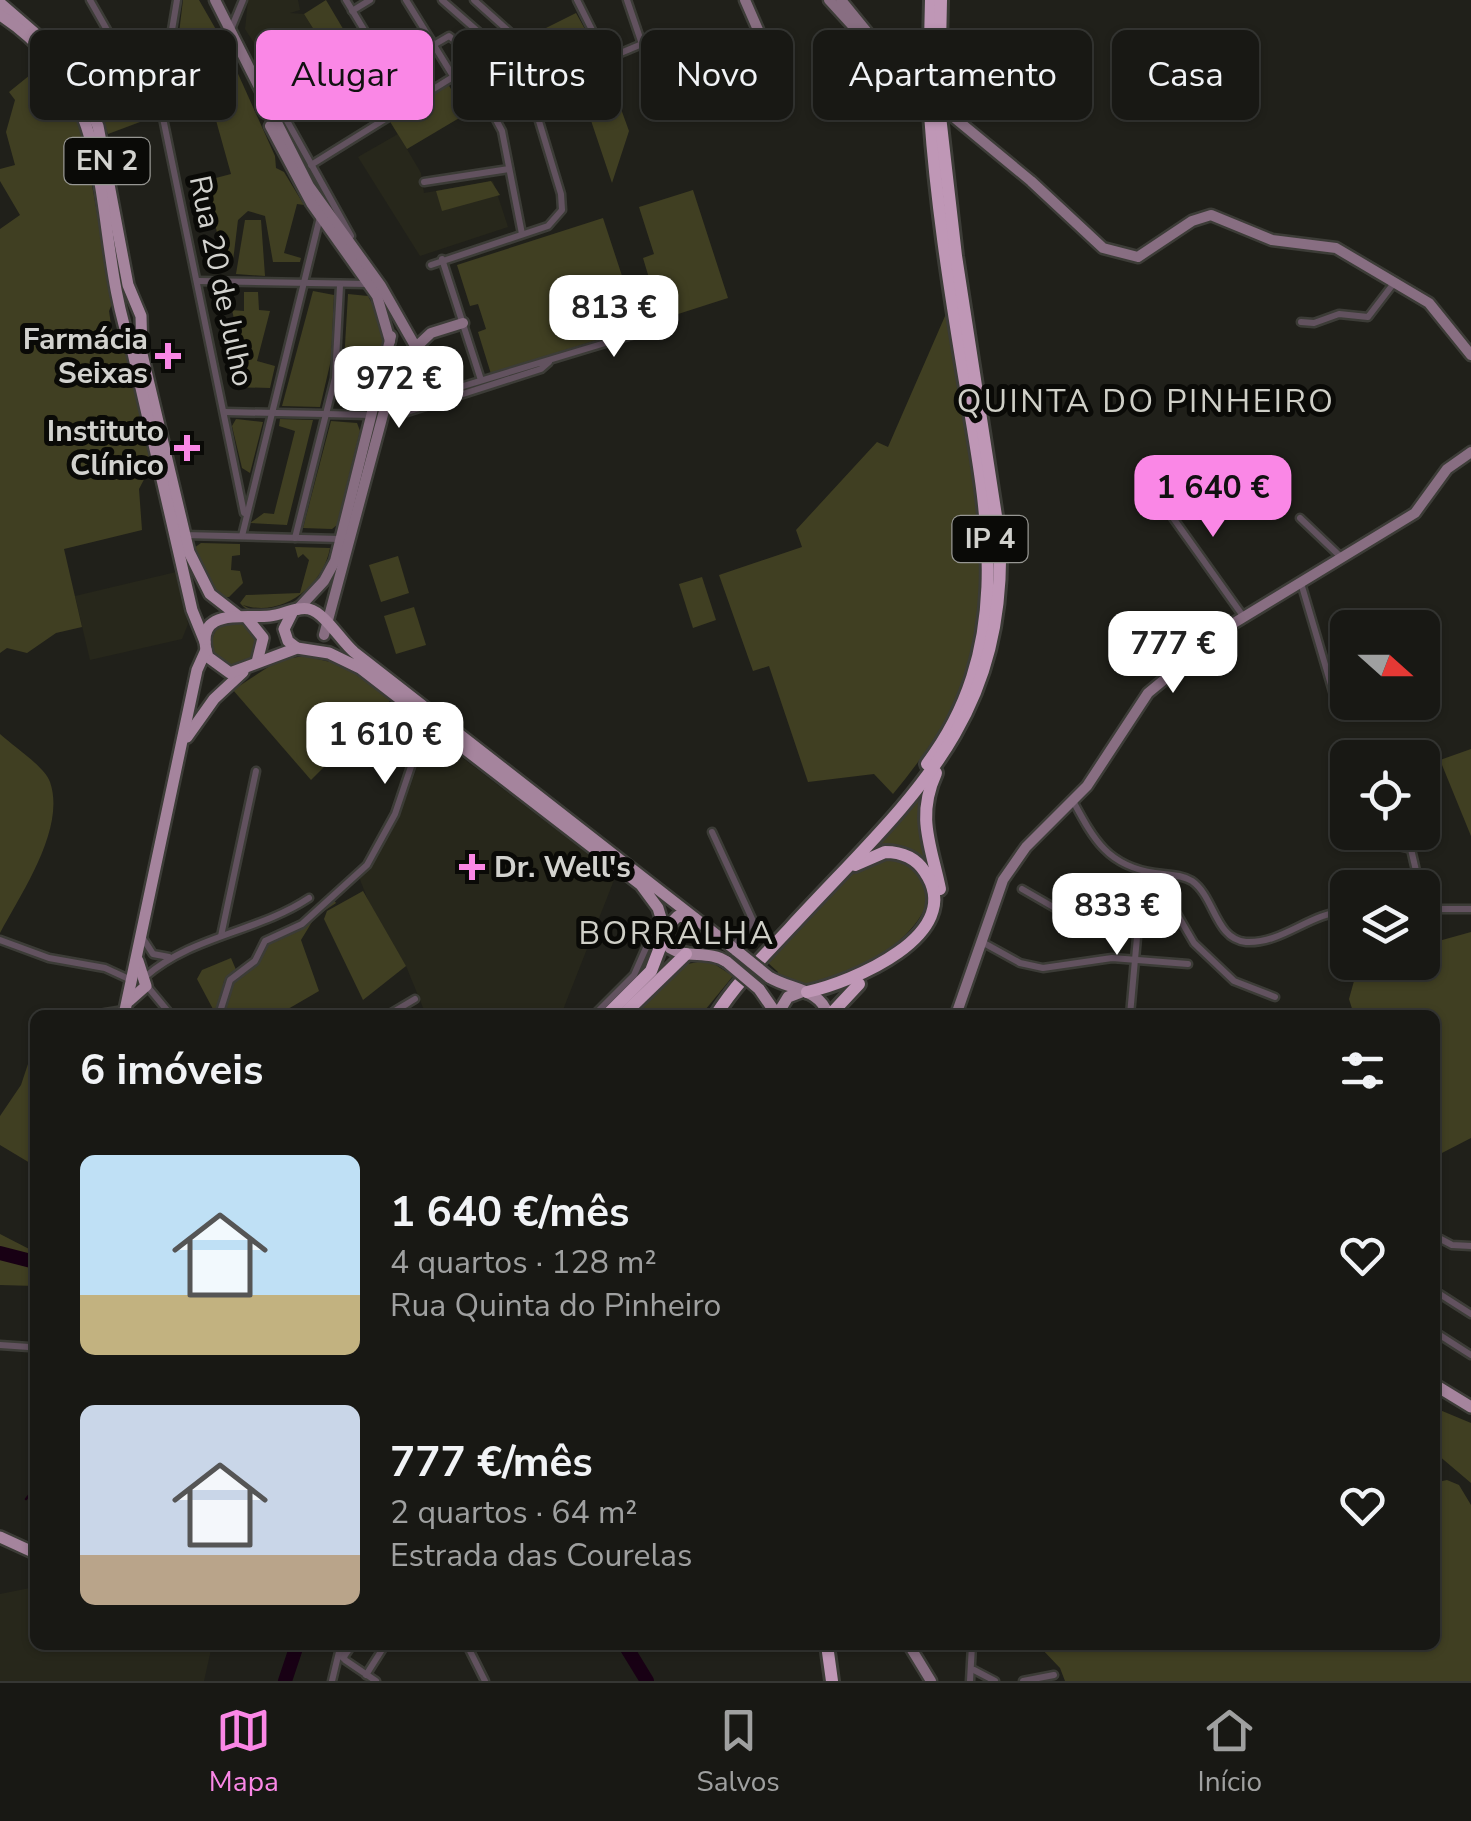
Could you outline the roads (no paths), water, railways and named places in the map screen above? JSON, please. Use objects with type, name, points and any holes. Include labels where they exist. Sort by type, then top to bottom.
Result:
[{"type":"highway","name":"IP 4","points":[[932,0],[933,30]]},
{"type":"highway","name":"IP 4","points":[[939,30],[941,0]]},
{"type":"highway","name":"IP 4","points":[[715,1010],[734,980],[931,760],[964,700],[982,648],[991,591],[990,531],[947,264],[935,120]]},
{"type":"highway","name":"IP 4","points":[[716,1010],[900,809],[949,749],[968,715],[988,659],[999,608],[1000,562],[936,120]]},
{"type":"highway","points":[[833,1010],[848,991],[915,949],[936,922],[941,894],[927,842],[924,812],[929,790],[949,749]]},
{"type":"highway","points":[[762,958],[858,862],[890,852],[914,860],[928,876],[934,896],[923,931],[843,984],[804,992]]},
{"type":"highway","points":[[612,1010],[651,972],[665,932]]},
{"type":"highway","points":[[628,1010],[688,954]]},
{"type":"highway","points":[[831,1650],[836,1681]]},
{"type":"main road","points":[[206,0],[290,167],[384,309],[390,343],[398,354],[405,354]]},
{"type":"main road","points":[[214,0],[231,30]]},
{"type":"main road","points":[[745,0],[758,30]]},
{"type":"main road","points":[[843,2],[860,30]]},
{"type":"main road","points":[[843,2],[865,30]]},
{"type":"main road","name":"EN 2","points":[[0,3],[54,49],[91,109],[103,142],[128,288],[142,328],[142,354],[184,535],[204,585],[240,616],[254,622],[263,638],[260,656],[248,669]]},
{"type":"main road","name":"EN 2","points":[[0,14],[48,55],[88,124],[119,314],[133,353],[196,625],[206,646]]},
{"type":"main road","points":[[236,40],[256,81]]},
{"type":"main road","points":[[172,784],[193,726],[248,669],[278,652],[302,649],[324,626],[393,374],[410,336],[366,264],[309,186],[276,120]]},
{"type":"main road","points":[[956,120],[1110,252],[1138,257],[1192,221],[1216,215],[1272,240],[1330,245],[1433,307],[1471,355]]},
{"type":"main road","points":[[119,314],[132,308],[142,328]]},
{"type":"main road","points":[[462,323],[410,336],[396,331],[342,539],[329,574],[294,612],[284,629],[288,641],[358,666],[638,883],[656,904],[670,948],[688,954],[714,955],[727,962],[759,989],[774,1010]]},
{"type":"main road","points":[[957,1010],[997,891],[1016,859],[1073,801],[1148,693],[1175,666],[1244,617],[1417,512],[1447,469],[1471,452]]},
{"type":"main road","points":[[333,604],[332,622],[341,640]]},
{"type":"main road","points":[[125,1010],[137,981],[137,957],[197,672],[215,622],[308,609],[341,640],[769,977],[820,998],[826,1010]]},
{"type":"main road","points":[[196,625],[197,672]]},
{"type":"main road","points":[[206,646],[223,671],[248,669]]},
{"type":"main road","points":[[665,932],[678,916],[697,921]]},
{"type":"main road","points":[[688,954],[702,941],[697,921]]},
{"type":"main road","points":[[780,1010],[783,1002],[804,992]]},
{"type":"main road","points":[[1440,1388],[1471,1406]]},
{"type":"main road","points":[[0,1537],[30,1551]]},
{"type":"main road","points":[[0,1547],[16,1546]]},
{"type":"main road","points":[[912,1650],[930,1679]]},
{"type":"street","points":[[90,0],[107,30]]},
{"type":"street","points":[[172,30],[177,0]]},
{"type":"street","points":[[231,30],[243,0]]},
{"type":"street","points":[[346,0],[364,30]]},
{"type":"street","points":[[352,10],[370,0]]},
{"type":"street","points":[[406,0],[423,30]]},
{"type":"street","points":[[442,0],[476,30]]},
{"type":"street","points":[[474,0],[510,30]]},
{"type":"street","points":[[576,0],[604,54],[611,58],[642,44],[628,0]]},
{"type":"street","points":[[433,46],[453,76],[433,88]]},
{"type":"street","name":"Rua 20 de Julho","points":[[163,120],[244,514]]},
{"type":"street","points":[[286,120],[366,264]]},
{"type":"street","points":[[311,165],[381,120]]},
{"type":"street","points":[[497,120],[505,143],[522,234]]},
{"type":"street","points":[[431,265],[548,226],[560,215],[562,196],[538,120]]},
{"type":"street","points":[[424,182],[509,169]]},
{"type":"street","points":[[242,536],[244,514],[320,216]]},
{"type":"street","points":[[442,259],[481,380]]},
{"type":"street","points":[[198,281],[369,284]]},
{"type":"street","points":[[1300,322],[1314,323],[1339,314],[1368,317],[1395,282]]},
{"type":"street","points":[[294,538],[338,363],[340,286]]},
{"type":"street","points":[[549,362],[541,369],[406,412],[402,408],[668,324]]},
{"type":"street","points":[[225,412],[374,415]]},
{"type":"street","points":[[1146,480],[1244,617]]},
{"type":"street","points":[[1300,518],[1342,558]]},
{"type":"street","points":[[184,535],[342,539]]},
{"type":"street","points":[[1301,582],[1330,681]]},
{"type":"street","points":[[221,1010],[230,980],[255,961],[265,942],[302,924],[365,867],[395,814],[424,726],[421,714]]},
{"type":"street","points":[[419,743],[441,729]]},
{"type":"street","points":[[220,937],[256,771]]},
{"type":"street","points":[[1073,801],[1103,853],[1139,870],[1193,882],[1204,893],[1225,932],[1237,940],[1270,939],[1330,912]]},
{"type":"street","points":[[712,832],[753,923],[735,949]]},
{"type":"street","points":[[1022,889],[1055,908],[1140,904],[1175,908],[1194,943],[1230,977],[1252,991],[1275,997]]},
{"type":"street","points":[[137,981],[170,957],[275,917],[309,898]]},
{"type":"street","points":[[1130,1010],[1140,904]]},
{"type":"street","points":[[1440,909],[1471,909]]},
{"type":"street","points":[[599,1010],[634,975],[649,941],[665,932]]},
{"type":"street","points":[[142,934],[153,954],[170,957]]},
{"type":"street","points":[[0,940],[49,958],[105,968],[137,981],[166,1010]]},
{"type":"street","points":[[979,940],[1020,963],[1043,968],[1135,958],[1188,964]]},
{"type":"street","points":[[396,1010],[415,999]]},
{"type":"street","points":[[1440,1238],[1471,1246]]},
{"type":"street","points":[[1440,1294],[1471,1314]]},
{"type":"street","points":[[1440,1336],[1471,1355]]},
{"type":"street","points":[[0,1345],[29,1347]]},
{"type":"street","points":[[366,1674],[382,1650]]},
{"type":"street","points":[[470,1650],[485,1681]]},
{"type":"street","points":[[970,1681],[972,1650]]},
{"type":"street","points":[[332,1681],[341,1651],[376,1681]]},
{"type":"street","points":[[973,1670],[995,1681]]},
{"type":"street","points":[[1023,1681],[1054,1674]]},
{"type":"waterway","points":[[0,1253],[30,1261]]},
{"type":"waterway","points":[[26,1499],[30,1494]]},
{"type":"waterway","points":[[285,1681],[295,1650]]},
{"type":"waterway","points":[[628,1650],[647,1681]]},
{"type":"place","name":"Farmácia Seixas","points":[[168,356]]},
{"type":"place","name":"Instituto Clínico","points":[[187,448]]},
{"type":"place","name":"Dr. Well's","points":[[472,867]]},
{"type":"district","name":"QUINTA DO PINHEIRO","points":[[1146,401]]},
{"type":"district","name":"BORRALHA","points":[[677,933]]}]
